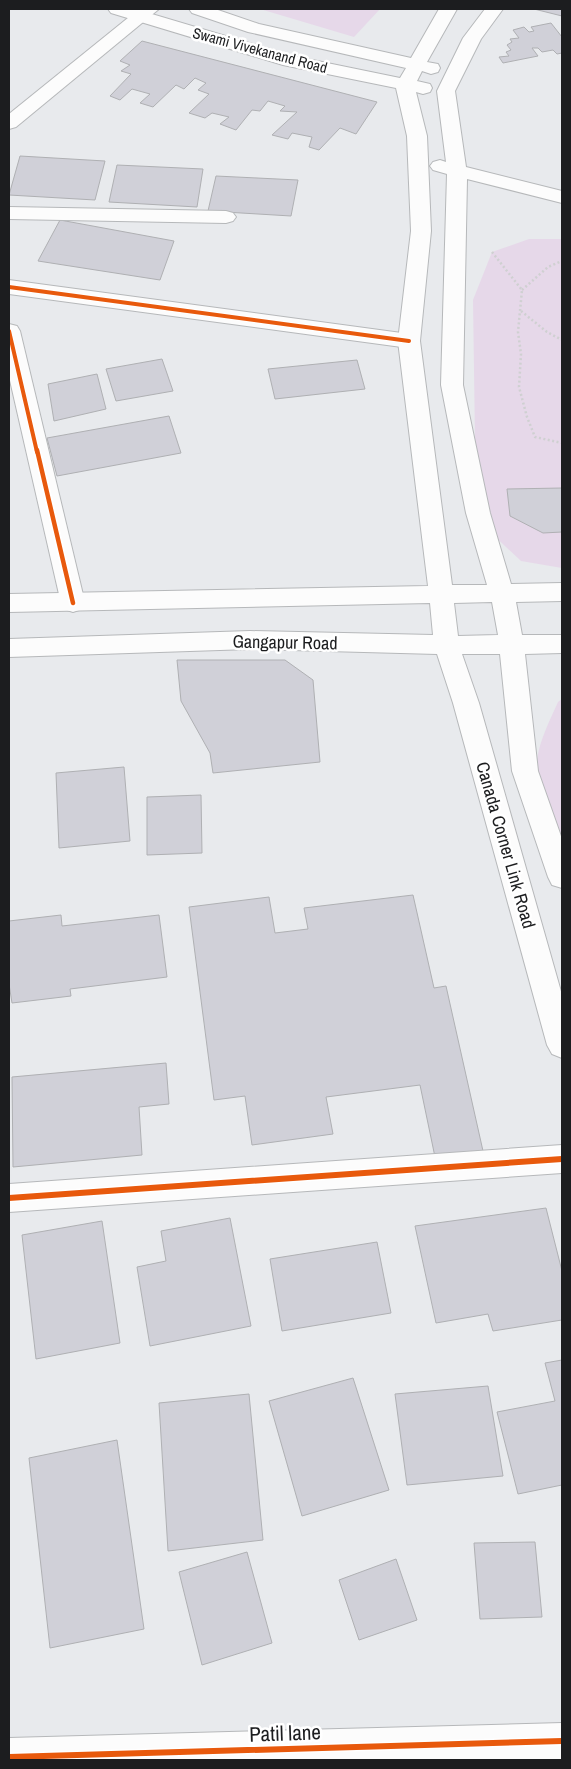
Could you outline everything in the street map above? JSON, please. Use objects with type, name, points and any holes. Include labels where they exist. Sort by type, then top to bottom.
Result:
[{"type":"main road","name":"Swami Vivekanand Road","points":[[118,9],[145,13],[290,61],[405,85],[446,91]]},
{"type":"main road","points":[[198,9],[254,28],[414,66],[455,72]]},
{"type":"main road","points":[[405,85],[414,66],[448,9]]},
{"type":"main road","points":[[494,9],[472,38],[446,91],[457,169],[452,385],[478,513],[502,593],[512,645],[526,770],[562,877]]},
{"type":"main road","points":[[9,123],[145,13]]},
{"type":"main road","name":"Canada Corner Link Road","points":[[405,85],[417,136],[421,231],[409,341],[447,646],[466,703],[562,1045]]},
{"type":"main road","points":[[418,162],[457,169],[562,197]]},
{"type":"main road","points":[[9,213],[226,217]]},
{"type":"main road","points":[[9,287],[409,341]]},
{"type":"main road","points":[[9,331],[73,603]]},
{"type":"main road","points":[[9,603],[440,596],[562,592]]},
{"type":"main road","name":"Gangapur Road","points":[[9,648],[250,640],[447,646],[562,644]]},
{"type":"main road","points":[[9,1198],[562,1159]]},
{"type":"main road","name":"Patil lane","points":[[9,1757],[562,1740]]},
{"type":"path","points":[[492,252],[522,290],[518,332],[521,354],[519,387],[527,417],[535,437],[562,443]]},
{"type":"path","points":[[522,290],[548,267],[562,261]]},
{"type":"path","points":[[521,310],[548,332],[562,340]]},
{"type":"shaded area","points":[[260,9],[380,9],[354,37]]},
{"type":"shaded area","points":[[529,239],[562,239],[562,568],[521,561],[490,532],[476,510],[473,300],[492,252]]},
{"type":"shaded area","points":[[562,699],[562,857],[542,794],[537,760],[543,737],[558,702]]},
{"type":"building","points":[[534,9],[562,9],[562,16]]},
{"type":"building","points":[[551,23],[562,37],[562,53],[557,54],[553,50],[542,52],[538,48],[532,48],[538,56],[503,63],[499,57],[509,56],[506,52],[511,50],[507,45],[512,42],[510,39],[519,38],[513,30],[524,27],[529,32],[534,31],[531,27]]},
{"type":"building","points":[[142,41],[377,102],[356,134],[340,128],[319,150],[309,147],[312,137],[292,133],[288,139],[272,135],[297,112],[280,111],[285,106],[268,101],[260,111],[252,110],[236,130],[220,124],[229,117],[212,113],[205,118],[189,113],[209,94],[198,90],[206,83],[195,78],[184,89],[176,85],[153,107],[140,103],[150,94],[132,89],[120,100],[110,96],[131,74],[121,71],[130,65],[120,61]]},
{"type":"building","points":[[20,156],[105,161],[95,200],[9,195]]},
{"type":"building","points":[[117,165],[203,169],[197,207],[109,202]]},
{"type":"building","points":[[216,176],[298,180],[291,216],[208,211]]},
{"type":"building","points":[[60,220],[174,241],[160,280],[38,261]]},
{"type":"building","points":[[162,359],[173,391],[116,401],[106,369]]},
{"type":"building","points":[[357,360],[365,389],[275,399],[268,369]]},
{"type":"building","points":[[97,374],[106,409],[54,421],[48,384]]},
{"type":"building","points":[[169,416],[181,453],[57,476],[47,438]]},
{"type":"building","points":[[562,488],[562,532],[543,533],[510,516],[507,489]]},
{"type":"building","points":[[177,660],[285,660],[313,680],[320,762],[213,773],[210,753],[181,701]]},
{"type":"building","points":[[124,767],[130,841],[59,848],[56,773]]},
{"type":"building","points":[[201,795],[202,853],[147,855],[147,797]]},
{"type":"building","points":[[413,895],[434,988],[446,986],[483,1151],[435,1157],[420,1085],[326,1097],[333,1134],[252,1145],[245,1096],[214,1100],[189,907],[269,897],[275,933],[308,929],[304,908]]},
{"type":"building","points":[[61,915],[62,926],[159,915],[167,977],[70,989],[71,996],[12,1003],[9,984],[9,921]]},
{"type":"building","points":[[166,1063],[169,1104],[139,1107],[142,1155],[13,1167],[12,1077]]},
{"type":"building","points":[[546,1208],[562,1271],[562,1320],[493,1331],[488,1314],[436,1323],[415,1226]]},
{"type":"building","points":[[230,1218],[251,1326],[150,1346],[137,1267],[166,1261],[161,1231]]},
{"type":"building","points":[[102,1221],[120,1343],[36,1359],[22,1235]]},
{"type":"building","points":[[377,1242],[391,1313],[282,1331],[270,1259]]},
{"type":"building","points":[[562,1360],[562,1485],[518,1494],[497,1412],[555,1401],[545,1363]]},
{"type":"building","points":[[353,1378],[389,1490],[302,1516],[269,1401]]},
{"type":"building","points":[[488,1386],[503,1476],[407,1485],[395,1394]]},
{"type":"building","points":[[249,1394],[263,1540],[168,1551],[159,1403]]},
{"type":"building","points":[[117,1440],[144,1629],[50,1648],[29,1458]]},
{"type":"building","points":[[535,1542],[542,1617],[480,1619],[474,1543]]},
{"type":"building","points":[[247,1552],[272,1643],[202,1665],[179,1572]]},
{"type":"building","points":[[396,1559],[417,1620],[359,1640],[339,1580]]},
{"type":"cycle path","points":[[9,287],[409,341]]},
{"type":"cycle path","points":[[9,331],[73,603]]},
{"type":"cycle path","points":[[9,1198],[562,1159]]},
{"type":"cycle path","points":[[9,1757],[562,1741]]}]
